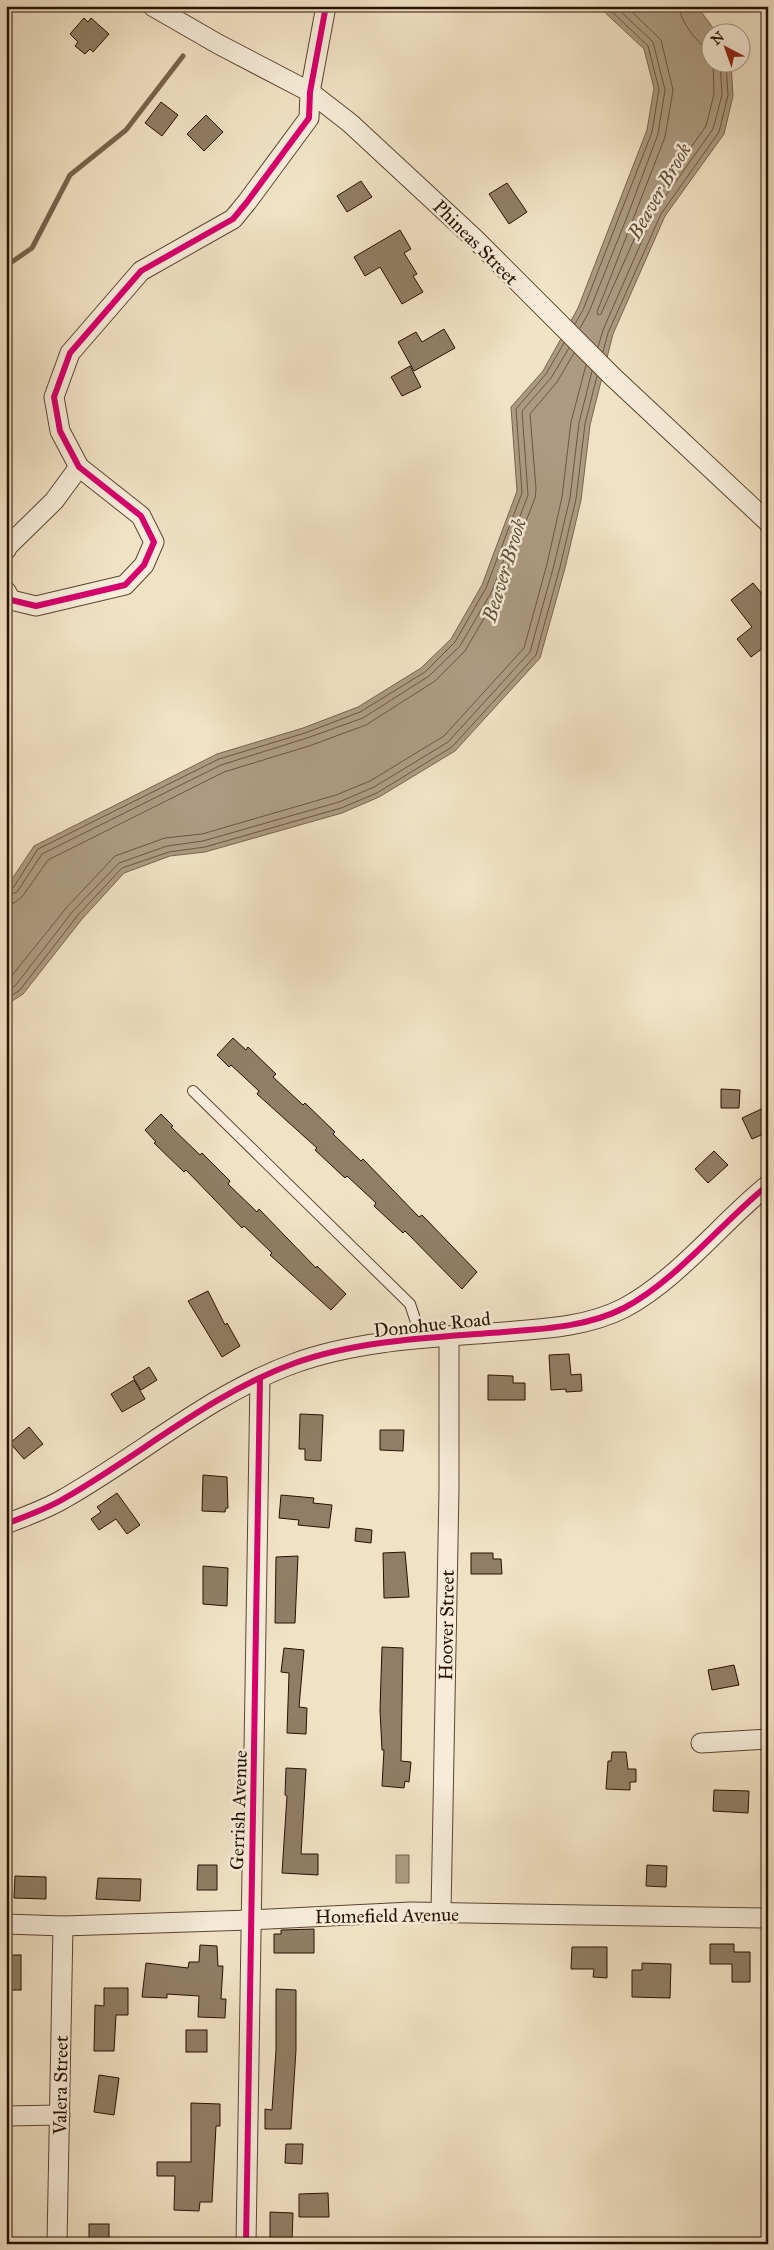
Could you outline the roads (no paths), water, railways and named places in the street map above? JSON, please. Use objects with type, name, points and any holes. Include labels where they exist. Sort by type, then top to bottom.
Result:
[{"type":"street","name":"Phineas Street","points":[[152,6],[218,44],[310,92],[381,150],[475,239],[613,377],[768,522]]},
{"type":"street","points":[[6,591],[11,600],[36,606],[125,584],[144,564],[154,542],[141,516],[79,467],[60,431],[54,397],[70,353],[141,271],[233,218],[309,118],[310,92],[326,6]]},
{"type":"street","points":[[6,550],[54,501],[79,467]]},
{"type":"street","name":"Donohue Road","points":[[6,1524],[64,1499],[207,1406],[260,1378],[320,1355],[358,1346],[563,1326],[596,1319],[623,1308],[669,1276],[768,1185]]},
{"type":"street","name":"Hoover Street","points":[[441,1913],[449,1489],[448,1336]]},
{"type":"street","name":"Gerrish Avenue","points":[[246,2244],[260,1378]]},
{"type":"street","points":[[701,1743],[768,1739]]},
{"type":"street","name":"Homefield Avenue","points":[[6,1924],[63,1926],[250,1920],[411,1912],[768,1918]]},
{"type":"street","name":"Valera Street","points":[[57,2244],[63,1926]]},
{"type":"street","points":[[6,2116],[60,2115]]},
{"type":"lane","points":[[193,1091],[410,1304],[422,1340]]},
{"type":"water","name":"Beaver Brook","points":[[598,6],[697,6],[709,22],[702,22],[702,72],[732,72],[733,96],[724,134],[665,216],[613,334],[590,425],[581,500],[565,568],[540,658],[455,751],[379,797],[342,813],[205,852],[170,856],[124,873],[82,919],[23,994],[6,1005],[6,888],[34,846],[217,754],[303,728],[358,707],[421,668],[451,639],[482,585],[517,491],[511,407],[543,371],[578,308],[647,130],[654,88],[644,49]]},
{"type":"water","points":[[396,1855],[409,1855],[409,1883],[396,1883]]},
{"type":"waterway","points":[[6,266],[32,248],[70,175],[126,130],[183,56]]}]
